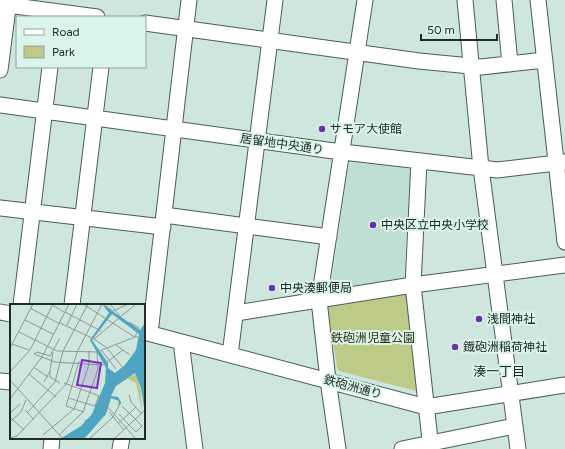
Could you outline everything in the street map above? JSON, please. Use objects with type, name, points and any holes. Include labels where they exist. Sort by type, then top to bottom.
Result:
[{"type":"street","points":[[147,332],[163,221],[189,0]]},
{"type":"street","points":[[230,355],[256,140],[275,0]]},
{"type":"street","points":[[338,449],[319,300],[365,0]]},
{"type":"street","points":[[465,0],[481,168],[518,449]]},
{"type":"street","points":[[504,0],[510,64]]},
{"type":"street","points":[[538,0],[545,60],[561,163],[565,242]]},
{"type":"street","points":[[0,70],[6,3],[91,16]]},
{"type":"street","points":[[146,23],[403,60],[481,67],[545,60]]},
{"type":"street","points":[[21,304],[50,68]]},
{"type":"street","points":[[72,304],[101,68]]},
{"type":"street","name":"居留地中央通り","points":[[0,105],[342,152],[497,170],[561,163]]},
{"type":"street","points":[[419,161],[413,285],[431,446]]},
{"type":"street","points":[[0,208],[83,218],[246,226],[329,237]]},
{"type":"street","points":[[236,313],[413,285],[565,265]]},
{"type":"street","points":[[0,312],[10,314]]},
{"type":"street","name":"鉄砲洲通り","points":[[147,332],[426,407],[565,385]]},
{"type":"street","points":[[181,342],[195,449]]},
{"type":"street","points":[[0,381],[10,382]]},
{"type":"street","points":[[402,449],[431,446],[514,426]]},
{"type":"street","points":[[51,449],[52,439]]},
{"type":"street","points":[[120,449],[122,439]]},
{"type":"shaded area","name":"中央区立中央小学校","points":[[353,162],[410,169],[404,282],[336,291],[331,285],[349,165]]},
{"type":"green space","name":"鉄砲洲児童公園","points":[[409,291],[420,392],[339,371],[337,367],[327,305]]},
{"type":"place","name":"サモア大使館","points":[[322,129]]},
{"type":"place","name":"中央区立中央小学校","points":[[373,225]]},
{"type":"place","name":"中央湊郵便局","points":[[272,288]]},
{"type":"place","name":"浅間神社","points":[[479,319]]},
{"type":"place","name":"鐡砲洲稲荷神社","points":[[455,347]]},
{"type":"district","name":"湊一丁目","points":[[499,371]]}]
